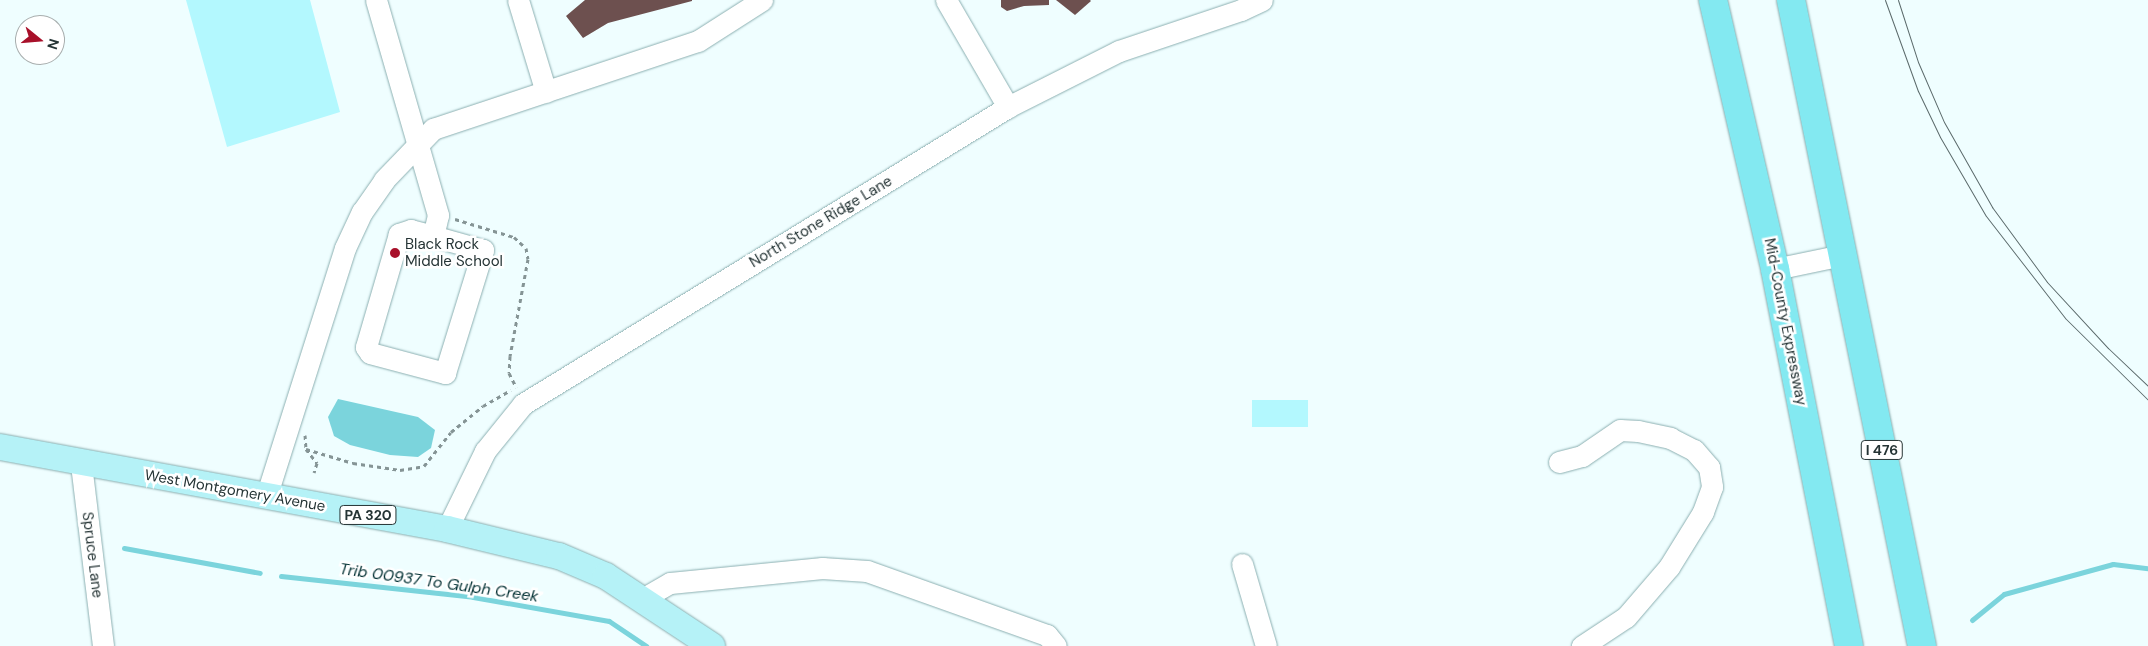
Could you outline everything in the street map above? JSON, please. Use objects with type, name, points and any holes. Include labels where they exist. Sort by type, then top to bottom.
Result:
[{"type":"highway","name":"Mid-County Expressway","points":[[1713,0],[1775,269],[1849,646]]},
{"type":"highway","name":"I 476","points":[[1791,0],[1922,646]]},
{"type":"main road","name":"West Montgomery Avenue","points":[[0,447],[81,464],[447,529],[559,556],[606,576],[712,646]]},
{"type":"street","points":[[376,0],[438,215],[433,236]]},
{"type":"street","points":[[518,0],[546,92]]},
{"type":"street","points":[[266,497],[345,248],[362,212],[384,180],[433,129],[698,41],[762,0]]},
{"type":"street","points":[[946,0],[1008,107]]},
{"type":"street","name":"North Stone Ridge Lane","points":[[447,529],[485,451],[527,402],[1008,107],[1119,51],[1241,10],[1262,0]]},
{"type":"street","points":[[411,230],[433,236],[483,250],[445,373],[370,353],[366,347],[399,234],[411,230]]},
{"type":"street","points":[[1775,269],[1842,255]]},
{"type":"street","points":[[1559,462],[1582,456],[1620,430],[1638,431],[1670,438],[1694,450],[1709,467],[1712,487],[1703,512],[1669,567],[1626,616],[1582,646]]},
{"type":"street","name":"Spruce Lane","points":[[81,464],[103,646]]},
{"type":"street","points":[[1242,564],[1266,646]]},
{"type":"street","points":[[642,599],[670,583],[822,568],[867,571],[1047,634],[1056,646]]},
{"type":"path","points":[[438,215],[514,237],[526,248],[528,259],[519,295],[509,373],[527,402]]},
{"type":"path","points":[[306,449],[317,463],[314,473]]},
{"type":"shaded area","points":[[186,0],[310,0],[340,112],[227,147]]},
{"type":"shaded area","points":[[338,399],[418,417],[435,430],[431,448],[418,457],[390,455],[350,445],[334,436],[328,417]]},
{"type":"shaded area","points":[[1252,400],[1308,400],[1308,427],[1252,427]]},
{"type":"building","points":[[585,0],[692,1],[608,23],[583,38],[566,16]]},
{"type":"building","points":[[1001,0],[1049,0],[1049,5],[1024,6],[1007,11],[1001,7]]},
{"type":"building","points":[[1056,0],[1090,0],[1091,1],[1075,15]]},
{"type":"waterway","name":"Trib 00937 To Gulph Creek","points":[[124,548],[260,573]]},
{"type":"waterway","name":"Trib 00937 To Gulph Creek","points":[[1972,620],[2004,594],[2113,564],[2148,568]]},
{"type":"waterway","name":"Trib 00937 To Gulph Creek","points":[[281,576],[473,597],[609,621],[646,646]]},
{"type":"tram line","points":[[1885,0],[1918,91],[1940,137],[1986,216],[2066,319],[2148,400]]},
{"type":"tram line","points":[[1898,0],[1918,62],[1944,122],[1992,207],[2047,282],[2108,348],[2148,386]]},
{"type":"place","name":"Black Rock Middle School","points":[[395,253]]}]
